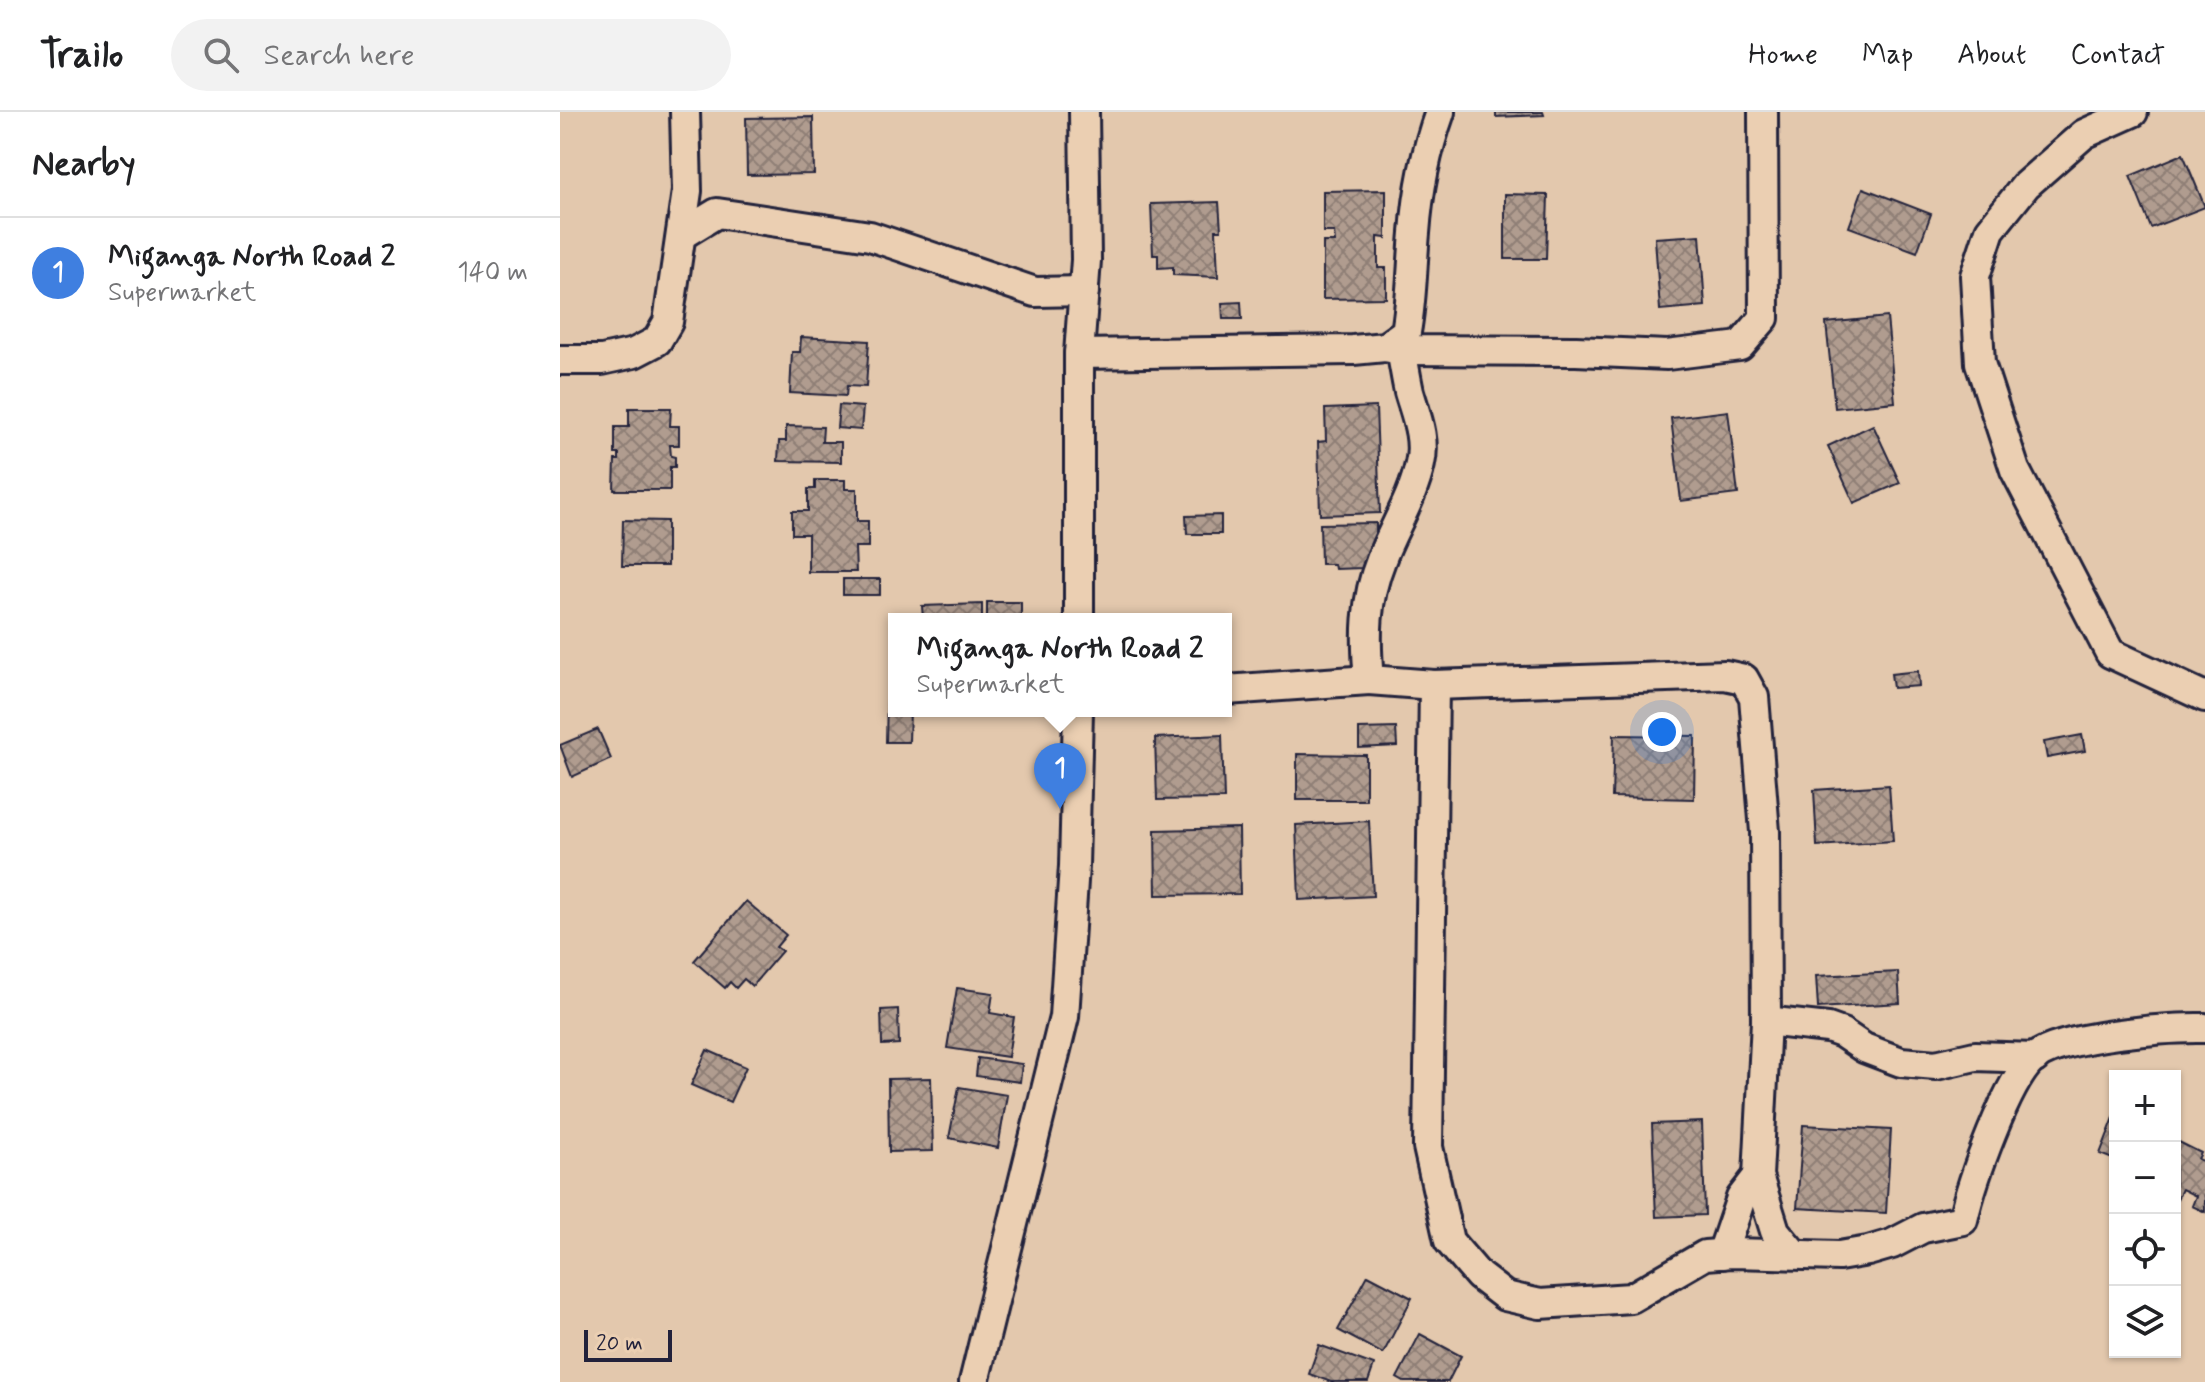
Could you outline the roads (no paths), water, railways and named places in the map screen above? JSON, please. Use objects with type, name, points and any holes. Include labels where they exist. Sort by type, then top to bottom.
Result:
[{"type":"street","points":[[560,360],[602,360],[634,353],[657,341],[668,322],[687,191],[685,112]]},
{"type":"street","points":[[1079,613],[1079,354],[1086,260],[1084,112]]},
{"type":"street","points":[[1393,348],[1406,332],[1412,301],[1415,231],[1427,150],[1440,112]]},
{"type":"street","points":[[1079,354],[1393,348],[1667,355],[1740,346],[1764,318],[1763,112]]},
{"type":"street","points":[[2133,112],[2084,134],[2026,185],[1990,230],[1975,276],[1980,363],[2015,470],[2110,653],[2205,697]]},
{"type":"street","points":[[681,235],[717,213],[870,236],[1035,292],[1084,291]]},
{"type":"street","points":[[1369,680],[1365,622],[1369,601],[1380,562],[1421,463],[1419,423],[1393,348]]},
{"type":"street","points":[[1232,690],[1369,680],[1434,685],[1725,675],[1744,679],[1754,697],[1765,832],[1766,1021],[1758,1176],[1775,1231],[1794,1254]]},
{"type":"street","points":[[1434,685],[1428,1147],[1449,1241],[1479,1276],[1505,1296],[1540,1304],[1631,1298],[1705,1255],[1839,1256],[1892,1244],[1923,1228],[1963,1220],[1971,1183],[2016,1081],[2035,1058],[2052,1048],[2137,1032],[2179,1027],[2205,1028]]},
{"type":"street","points":[[974,1382],[1064,1017],[1074,866],[1078,717]]},
{"type":"street","points":[[1766,1021],[1828,1028],[1842,1033],[1864,1048],[1901,1062],[1936,1065],[1975,1056],[2035,1058]]},
{"type":"street","points":[[1722,1254],[1741,1198],[1758,1176]]},
{"type":"place","name":"Miganga North Road 2","points":[[1060,809]]}]
